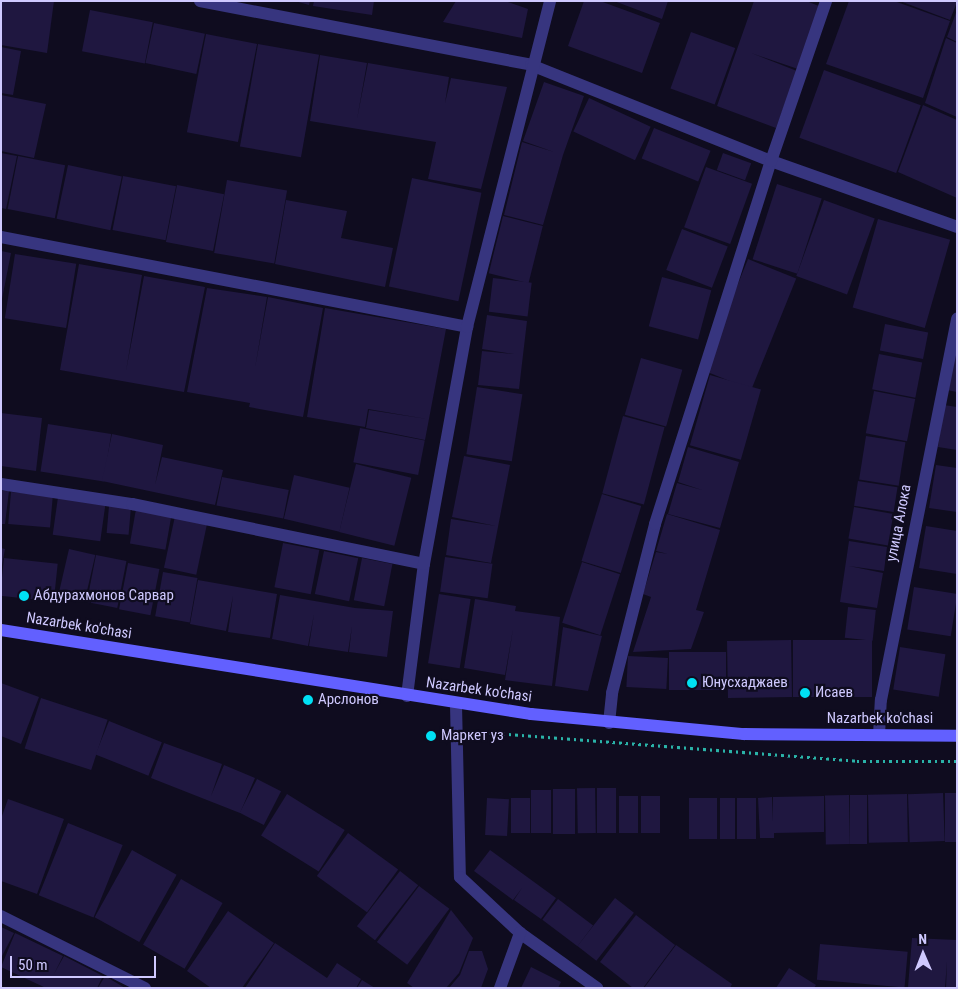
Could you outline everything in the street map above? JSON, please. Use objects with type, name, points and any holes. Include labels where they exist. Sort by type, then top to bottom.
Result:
[{"type":"main road","name":"Nazarbek ko'chasi","points":[[1,630],[456,705],[608,723],[744,734],[957,736]]},
{"type":"street","points":[[200,1],[531,65],[771,161],[957,226]]},
{"type":"street","points":[[407,696],[424,564],[467,327],[531,65],[550,1]]},
{"type":"street","points":[[608,723],[612,693],[655,524],[771,161],[826,1]]},
{"type":"street","points":[[1,237],[467,327]]},
{"type":"street","name":"улица Алока","points":[[879,736],[881,700],[957,318]]},
{"type":"street","points":[[1,484],[132,504],[424,564]]},
{"type":"street","points":[[456,705],[455,730],[460,877],[520,933],[597,988]]},
{"type":"street","points":[[1,916],[145,988]]},
{"type":"street","points":[[500,988],[520,933]]},
{"type":"path","points":[[455,730],[857,761],[957,761]]},
{"type":"building","points":[[1,1],[54,1],[47,53],[1,45]]},
{"type":"building","points":[[295,1],[310,1],[309,5]]},
{"type":"building","points":[[314,1],[374,1],[372,15],[313,6]]},
{"type":"building","points":[[456,1],[505,1],[528,9],[522,38],[443,22]]},
{"type":"building","points":[[584,1],[600,1],[660,23],[642,73],[568,46]]},
{"type":"building","points":[[614,1],[668,1],[662,19]]},
{"type":"building","points":[[754,1],[806,1],[819,6],[798,69],[751,53],[797,71],[776,128],[717,106]]},
{"type":"building","points":[[849,1],[894,1],[950,21],[923,98],[826,64]]},
{"type":"building","points":[[900,1],[957,1],[957,2],[950,20]]},
{"type":"building","points":[[90,10],[153,22],[145,63],[82,51]]},
{"type":"building","points":[[957,10],[957,42],[947,37]]},
{"type":"building","points":[[154,23],[205,34],[196,74],[145,63]]},
{"type":"building","points":[[691,32],[735,48],[715,104],[670,88]]},
{"type":"building","points":[[206,34],[257,44],[238,142],[187,132]]},
{"type":"building","points":[[946,38],[957,43],[957,117],[925,103]]},
{"type":"building","points":[[258,44],[319,55],[301,157],[240,146]]},
{"type":"building","points":[[1,47],[21,51],[13,95],[1,93]]},
{"type":"building","points":[[320,55],[367,63],[357,119],[368,63],[449,77],[445,103],[451,78],[507,87],[481,189],[428,179],[436,142],[310,121]]},
{"type":"building","points":[[824,70],[921,105],[896,173],[799,138]]},
{"type":"building","points":[[544,82],[584,96],[563,155],[543,225],[504,215],[522,142],[554,152],[523,141]]},
{"type":"building","points":[[1,95],[46,104],[34,158],[1,151]]},
{"type":"building","points":[[589,98],[651,127],[635,160],[573,132]]},
{"type":"building","points":[[923,105],[957,120],[957,198],[898,172]]},
{"type":"building","points":[[654,128],[711,151],[698,181],[642,159]]},
{"type":"building","points":[[1,153],[17,156],[6,209],[1,208]]},
{"type":"building","points":[[723,153],[751,163],[745,180],[717,170]]},
{"type":"building","points":[[18,156],[65,165],[55,218],[8,209]]},
{"type":"building","points":[[68,165],[122,176],[110,230],[57,219]]},
{"type":"building","points":[[706,167],[752,184],[730,244],[684,227]]},
{"type":"building","points":[[123,176],[176,186],[166,240],[113,230]]},
{"type":"building","points":[[412,178],[481,193],[458,301],[389,287]]},
{"type":"building","points":[[227,180],[287,191],[274,263],[214,253]]},
{"type":"building","points":[[777,184],[822,199],[797,274],[753,259]]},
{"type":"building","points":[[177,185],[224,194],[213,251],[166,242]]},
{"type":"building","points":[[286,200],[347,211],[341,238],[393,248],[385,287],[275,264]]},
{"type":"building","points":[[824,200],[875,218],[847,295],[796,276]]},
{"type":"building","points":[[503,216],[543,226],[529,283],[489,273]]},
{"type":"building","points":[[878,219],[950,240],[925,328],[853,307]]},
{"type":"building","points":[[682,229],[728,247],[712,288],[666,270]]},
{"type":"building","points":[[1,251],[11,253],[2,299],[1,299]]},
{"type":"building","points":[[15,254],[76,264],[66,328],[5,318]]},
{"type":"building","points":[[748,259],[796,278],[751,390],[703,370]]},
{"type":"building","points":[[79,264],[142,275],[126,371],[144,276],[205,287],[184,392],[60,370]]},
{"type":"building","points":[[662,277],[711,290],[698,339],[649,326]]},
{"type":"building","points":[[493,278],[532,283],[528,316],[489,312]]},
{"type":"building","points":[[207,288],[267,297],[255,368],[268,297],[323,308],[303,417],[249,407],[250,403],[187,392]]},
{"type":"building","points":[[325,308],[446,329],[425,440],[366,428],[369,410],[427,419],[368,409],[365,427],[307,417]]},
{"type":"building","points":[[487,315],[527,321],[519,389],[478,385],[482,351],[514,354],[482,349]]},
{"type":"building","points":[[885,324],[928,332],[923,359],[880,351]]},
{"type":"building","points":[[957,348],[957,392],[947,390]]},
{"type":"building","points":[[879,354],[922,362],[915,398],[872,389]]},
{"type":"building","points":[[641,358],[682,370],[666,427],[625,415]]},
{"type":"building","points":[[710,375],[761,390],[741,460],[690,445]]},
{"type":"building","points":[[477,387],[522,394],[512,461],[466,454]]},
{"type":"building","points":[[874,391],[915,399],[907,441],[866,433]]},
{"type":"building","points":[[944,405],[957,407],[957,450],[938,447]]},
{"type":"building","points":[[1,413],[42,418],[36,471],[1,466]]},
{"type":"building","points":[[623,416],[665,427],[644,504],[602,493]]},
{"type":"building","points":[[48,424],[111,434],[104,481],[40,471]]},
{"type":"building","points":[[360,428],[425,441],[418,475],[353,462]]},
{"type":"building","points":[[112,434],[163,445],[155,485],[162,457],[223,470],[215,505],[102,481]]},
{"type":"building","points":[[866,436],[906,442],[899,486],[859,479]]},
{"type":"building","points":[[688,447],[739,462],[720,528],[668,514],[677,483],[702,490],[678,482]]},
{"type":"building","points":[[464,456],[510,465],[491,563],[446,555],[451,519],[496,526],[452,517]]},
{"type":"building","points":[[356,464],[411,478],[394,546],[339,532]]},
{"type":"building","points":[[936,465],[957,468],[957,512],[929,508]]},
{"type":"building","points":[[294,475],[350,488],[339,532],[284,519]]},
{"type":"building","points":[[222,477],[289,490],[283,518],[216,505]]},
{"type":"building","points":[[858,481],[898,487],[894,512],[854,506]]},
{"type":"building","points":[[1,491],[9,491],[5,524],[1,524]]},
{"type":"building","points":[[11,492],[53,496],[50,528],[8,524]]},
{"type":"building","points":[[602,494],[641,506],[621,573],[582,561]]},
{"type":"building","points":[[58,497],[106,504],[100,541],[53,535]]},
{"type":"building","points":[[109,506],[131,508],[129,535],[107,533]]},
{"type":"building","points":[[854,507],[893,514],[888,545],[848,539]]},
{"type":"building","points":[[136,509],[171,515],[165,550],[130,543]]},
{"type":"building","points":[[667,514],[720,530],[696,610],[704,612],[691,649],[633,652],[651,597],[643,594],[656,552],[668,554],[656,551]]},
{"type":"building","points":[[175,516],[207,523],[196,575],[164,568]]},
{"type":"building","points":[[926,526],[957,531],[957,574],[919,568]]},
{"type":"building","points":[[849,541],[887,547],[884,571],[849,566],[883,573],[877,608],[840,602]]},
{"type":"building","points":[[283,543],[319,550],[311,594],[274,587]]},
{"type":"building","points":[[1,548],[5,549],[2,565],[1,565]]},
{"type":"building","points":[[69,549],[95,555],[85,602],[58,596]]},
{"type":"building","points":[[324,551],[358,558],[349,601],[315,594]]},
{"type":"building","points":[[96,555],[126,561],[117,608],[87,602]]},
{"type":"building","points":[[445,557],[493,564],[488,598],[440,592]]},
{"type":"building","points":[[4,558],[58,564],[54,601],[1,596]]},
{"type":"building","points":[[362,558],[392,564],[384,606],[354,600]]},
{"type":"building","points":[[582,562],[620,574],[600,635],[562,623]]},
{"type":"building","points":[[128,563],[159,569],[150,615],[119,609]]},
{"type":"building","points":[[163,572],[197,578],[190,622],[155,616]]},
{"type":"building","points":[[198,580],[277,594],[270,638],[228,632],[233,596],[226,631],[190,624]]},
{"type":"building","points":[[914,587],[957,594],[951,636],[907,629]]},
{"type":"building","points":[[439,594],[471,599],[460,668],[428,663]]},
{"type":"building","points":[[280,595],[355,608],[393,611],[387,657],[349,652],[352,626],[348,652],[309,646],[314,614],[308,646],[272,639]]},
{"type":"building","points":[[475,599],[516,606],[515,611],[560,617],[552,686],[505,680],[513,629],[505,675],[464,668]]},
{"type":"building","points":[[848,607],[876,610],[873,641],[845,638]]},
{"type":"building","points":[[563,627],[602,636],[588,691],[555,686]]},
{"type":"building","points":[[791,640],[792,697],[728,698],[727,641]]},
{"type":"building","points":[[793,640],[872,640],[872,697],[793,697]]},
{"type":"building","points":[[900,647],[945,654],[939,697],[893,689]]},
{"type":"building","points":[[669,652],[726,652],[726,690],[669,690]]},
{"type":"building","points":[[628,656],[668,658],[666,689],[626,687]]},
{"type":"building","points":[[1,683],[39,697],[21,744],[1,736]]},
{"type":"building","points":[[41,698],[108,720],[91,770],[25,748]]},
{"type":"building","points":[[109,721],[162,742],[148,776],[96,754]]},
{"type":"building","points":[[164,743],[222,764],[211,796],[224,765],[255,778],[240,813],[151,778]]},
{"type":"building","points":[[257,779],[281,791],[264,825],[240,813]]},
{"type":"building","points":[[577,788],[595,788],[596,833],[578,833]]},
{"type":"building","points":[[597,788],[616,788],[616,833],[597,833]]},
{"type":"building","points":[[553,789],[575,789],[575,834],[553,834]]},
{"type":"building","points":[[531,790],[551,790],[551,833],[531,833]]},
{"type":"building","points":[[943,793],[945,841],[910,842],[908,794]]},
{"type":"building","points":[[945,793],[957,793],[957,842],[945,842]]},
{"type":"building","points":[[287,794],[345,830],[319,872],[261,836]]},
{"type":"building","points":[[907,794],[908,842],[869,843],[868,795]]},
{"type":"building","points":[[825,795],[849,795],[850,844],[826,844]]},
{"type":"building","points":[[825,795],[849,795],[850,844],[826,844]]},
{"type":"building","points":[[619,796],[638,796],[638,833],[619,833]]},
{"type":"building","points":[[641,796],[660,796],[660,833],[641,833]]},
{"type":"building","points":[[824,796],[824,832],[774,833],[774,838],[760,838],[758,798],[772,797],[773,822],[773,797]]},
{"type":"building","points":[[487,798],[509,799],[507,836],[485,835]]},
{"type":"building","points":[[511,798],[530,798],[530,833],[511,833]]},
{"type":"building","points":[[689,798],[717,798],[717,839],[689,839]]},
{"type":"building","points":[[720,798],[735,798],[735,839],[720,839]]},
{"type":"building","points":[[737,798],[756,798],[756,839],[737,839]]},
{"type":"building","points":[[8,799],[64,819],[37,894],[1,881],[1,819]]},
{"type":"building","points":[[68,823],[123,845],[93,917],[39,895]]},
{"type":"building","points":[[348,833],[398,869],[367,912],[317,876]]},
{"type":"building","points":[[132,850],[177,875],[139,942],[95,917]]},
{"type":"building","points":[[490,850],[556,898],[541,919],[514,900],[522,888],[513,900],[474,871]]},
{"type":"building","points":[[400,871],[418,885],[375,940],[357,926]]},
{"type":"building","points":[[181,879],[223,903],[185,969],[143,945]]},
{"type":"building","points":[[419,886],[449,909],[407,965],[377,942]]},
{"type":"building","points":[[615,898],[634,913],[596,961],[577,946]]},
{"type":"building","points":[[558,899],[593,925],[577,946],[542,920]]},
{"type":"building","points":[[451,910],[473,938],[459,973],[446,988],[414,988],[407,983]]},
{"type":"building","points":[[228,911],[274,943],[242,988],[211,988],[187,971]]},
{"type":"building","points":[[636,915],[675,945],[643,988],[633,988],[600,962]]},
{"type":"building","points":[[1,927],[14,933],[1,958]]},
{"type":"building","points":[[15,933],[63,956],[54,974],[64,956],[103,976],[97,988],[46,988],[1,967]]},
{"type":"building","points":[[912,938],[957,940],[957,988],[946,988],[947,961],[945,988],[908,987]]},
{"type":"building","points":[[275,943],[327,978],[337,963],[361,979],[356,988],[245,988]]},
{"type":"building","points":[[820,944],[908,952],[905,988],[817,980]]},
{"type":"building","points":[[676,945],[732,984],[730,988],[644,988]]},
{"type":"building","points":[[469,951],[482,951],[488,969],[481,988],[449,988],[460,975]]},
{"type":"building","points":[[531,967],[561,982],[558,988],[521,988]]},
{"type":"building","points":[[789,968],[816,985],[814,988],[776,988]]},
{"type":"building","points":[[105,976],[125,988],[98,988]]},
{"type":"building","points":[[362,980],[375,988],[357,988]]},
{"type":"place","name":"Абдурахмонов Сарвар","points":[[24,596]]},
{"type":"place","name":"Юнусхаджаев","points":[[692,683]]},
{"type":"place","name":"Исаев","points":[[805,693]]},
{"type":"place","name":"Арслонов","points":[[308,700]]},
{"type":"place","name":"Маркет уз","points":[[431,736]]}]
